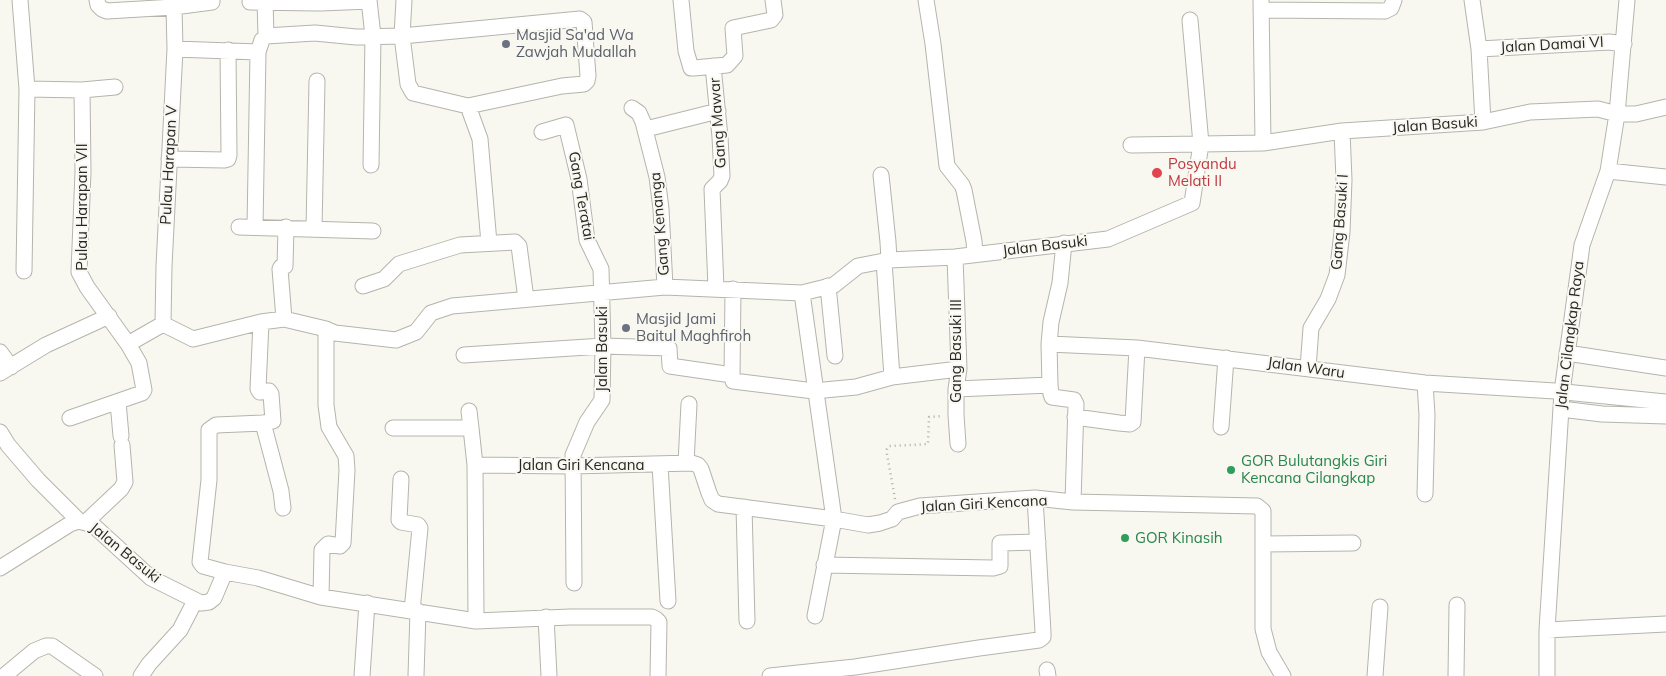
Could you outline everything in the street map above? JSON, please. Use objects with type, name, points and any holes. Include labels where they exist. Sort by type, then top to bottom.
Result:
[{"type":"street","points":[[20,0],[27,89],[24,271]]},
{"type":"street","points":[[97,0],[98,5],[107,11],[212,2],[212,0]]},
{"type":"street","points":[[266,36],[260,1],[370,0],[373,36],[371,165]]},
{"type":"street","points":[[255,227],[258,52],[262,40],[266,36],[315,33],[356,37],[402,36],[577,18],[584,22],[587,81],[584,84],[562,86],[468,106],[413,94],[408,84],[402,36],[404,0]]},
{"type":"street","points":[[681,0],[686,51],[691,68],[713,66]]},
{"type":"street","name":"Gang Mawar","points":[[716,288],[712,189],[722,176],[713,66],[726,65],[735,56],[733,28],[770,20],[775,15],[773,0]]},
{"type":"street","points":[[926,0],[947,166],[964,190],[975,254]]},
{"type":"street","points":[[1263,143],[1261,5],[1384,11],[1391,8],[1394,0]]},
{"type":"street","points":[[1472,0],[1479,49],[1483,122]]},
{"type":"street","name":"Jalan Cilangkap Raya","points":[[1547,676],[1547,630],[1562,392],[1582,245],[1608,171],[1617,114],[1627,0]]},
{"type":"street","name":"Pulau Harapan V","points":[[163,324],[175,48],[166,5]]},
{"type":"street","points":[[1131,145],[1201,144],[1190,20]]},
{"type":"street","name":"Jalan Damai VI","points":[[1479,49],[1609,42],[1624,44]]},
{"type":"street","points":[[175,48],[258,52]]},
{"type":"street","points":[[169,159],[228,159],[228,50]]},
{"type":"street","points":[[314,229],[317,81]]},
{"type":"street","points":[[27,89],[82,90],[115,86]]},
{"type":"street","name":"Pulau Harapan VII","points":[[82,90],[83,172],[79,272],[87,287],[109,316],[139,363],[144,390],[142,393],[118,402]]},
{"type":"street","points":[[468,106],[480,140],[489,243]]},
{"type":"street","name":"Gang Kenanga","points":[[632,108],[639,113],[646,129],[657,178],[661,209],[665,286]]},
{"type":"street","name":"Jalan Basuki","points":[[574,583],[573,455],[587,422],[602,400],[602,291],[665,286],[802,293],[834,285],[858,266],[886,261],[955,257],[1108,238],[1192,203],[1201,144],[1263,143],[1342,131],[1483,122],[1530,112],[1598,109],[1617,114],[1636,114],[1666,108]]},
{"type":"street","points":[[646,129],[718,110]]},
{"type":"street","name":"Gang Teratai","points":[[542,132],[566,125],[580,179],[587,240],[601,269],[602,291]]},
{"type":"street","name":"Gang Basuki I","points":[[1308,368],[1311,328],[1328,299],[1337,275],[1342,232],[1344,180],[1342,131]]},
{"type":"street","points":[[1608,171],[1666,177]]},
{"type":"street","points":[[881,175],[888,242],[886,261],[892,377]]},
{"type":"street","points":[[239,226],[373,231]]},
{"type":"street","points":[[284,319],[280,269],[286,266],[286,227]]},
{"type":"street","points":[[363,286],[384,278],[399,264],[460,245],[515,242],[519,246],[526,299]]},
{"type":"street","points":[[1064,243],[1060,283],[1051,322],[1049,344],[1050,390],[1055,398],[1074,400],[1076,404],[1073,502]]},
{"type":"street","name":"Gang Basuki III","points":[[955,257],[959,369],[956,389],[958,444]]},
{"type":"street","points":[[828,286],[835,356]]},
{"type":"street","points":[[733,289],[733,381],[814,391],[856,387],[892,377],[959,369]]},
{"type":"street","points":[[128,344],[163,324],[193,339],[261,322],[284,319],[326,328],[335,332],[396,340],[416,332],[430,313],[452,306],[602,291]]},
{"type":"street","points":[[802,293],[814,391],[834,519],[815,616]]},
{"type":"street","points":[[0,352],[6,370],[46,345],[109,316]]},
{"type":"street","points":[[261,322],[258,389],[260,392],[270,392],[273,419],[271,422],[263,423],[216,425],[210,430],[209,480],[200,562],[203,566],[258,578],[320,597],[476,621],[546,617],[652,617],[659,622],[658,676]]},
{"type":"street","points":[[320,597],[322,550],[328,544],[340,546],[344,541],[347,470],[346,456],[328,427],[326,405],[326,328]]},
{"type":"street","name":"Jalan Waru","points":[[1049,344],[1138,348],[1361,376],[1666,402]]},
{"type":"street","points":[[464,355],[603,346],[669,348],[670,366],[732,375]]},
{"type":"street","points":[[1075,417],[1119,424],[1130,424],[1133,422],[1138,348]]},
{"type":"street","points":[[1567,353],[1666,368]]},
{"type":"street","points":[[1221,427],[1226,358]]},
{"type":"street","points":[[1425,382],[1427,415],[1425,494]]},
{"type":"street","points":[[956,389],[1050,390]]},
{"type":"street","points":[[0,432],[8,445],[38,480],[82,521],[121,489],[125,482],[118,402],[70,418]]},
{"type":"street","points":[[686,463],[689,404]]},
{"type":"street","points":[[1561,409],[1602,414],[1666,416]]},
{"type":"street","points":[[468,411],[475,465],[476,621]]},
{"type":"street","points":[[263,423],[281,491],[283,508]]},
{"type":"street","points":[[393,428],[470,428]]},
{"type":"street","name":"Jalan Giri Kencana","points":[[475,465],[572,466],[686,463],[698,465],[712,500],[718,504],[868,525],[892,519],[898,512],[920,506],[1035,498],[1073,502],[1258,506],[1263,511],[1263,629],[1269,652],[1282,676]]},
{"type":"street","points":[[660,465],[668,601]]},
{"type":"street","points":[[401,479],[399,520],[400,522],[418,525],[420,528],[415,611],[416,676]]},
{"type":"street","points":[[770,676],[855,667],[1039,640],[1043,637],[1043,632],[1035,498]]},
{"type":"street","points":[[744,507],[747,621]]},
{"type":"street","name":"Jalan Basuki","points":[[2,563],[70,524],[82,521],[93,525],[151,578],[195,601]]},
{"type":"street","points":[[824,565],[994,568],[1000,566],[1000,543],[1038,542]]},
{"type":"street","points":[[1264,544],[1353,543]]},
{"type":"street","points":[[141,676],[149,664],[180,630],[195,601],[209,602],[214,598],[225,572]]},
{"type":"street","points":[[362,676],[367,603]]},
{"type":"street","points":[[1456,676],[1457,605]]},
{"type":"street","points":[[1375,676],[1380,607]]},
{"type":"street","points":[[546,617],[549,676]]},
{"type":"street","points":[[1547,630],[1666,624]]},
{"type":"street","points":[[4,676],[34,651],[46,646],[52,646],[88,674]]},
{"type":"path","points":[[898,512],[887,449],[889,446],[928,444],[929,417],[956,415]]},
{"type":"place","name":"Masjid Sa'ad Wa Zawjah Mudallah","points":[[506,44]]},
{"type":"place","name":"Posyandu Melati II","points":[[1157,173]]},
{"type":"place","name":"Masjid Jami Baitul Maghfiroh","points":[[626,328]]},
{"type":"place","name":"GOR Bulutangkis Giri Kencana Cilangkap","points":[[1231,470]]},
{"type":"place","name":"GOR Kinasih","points":[[1125,538]]}]
